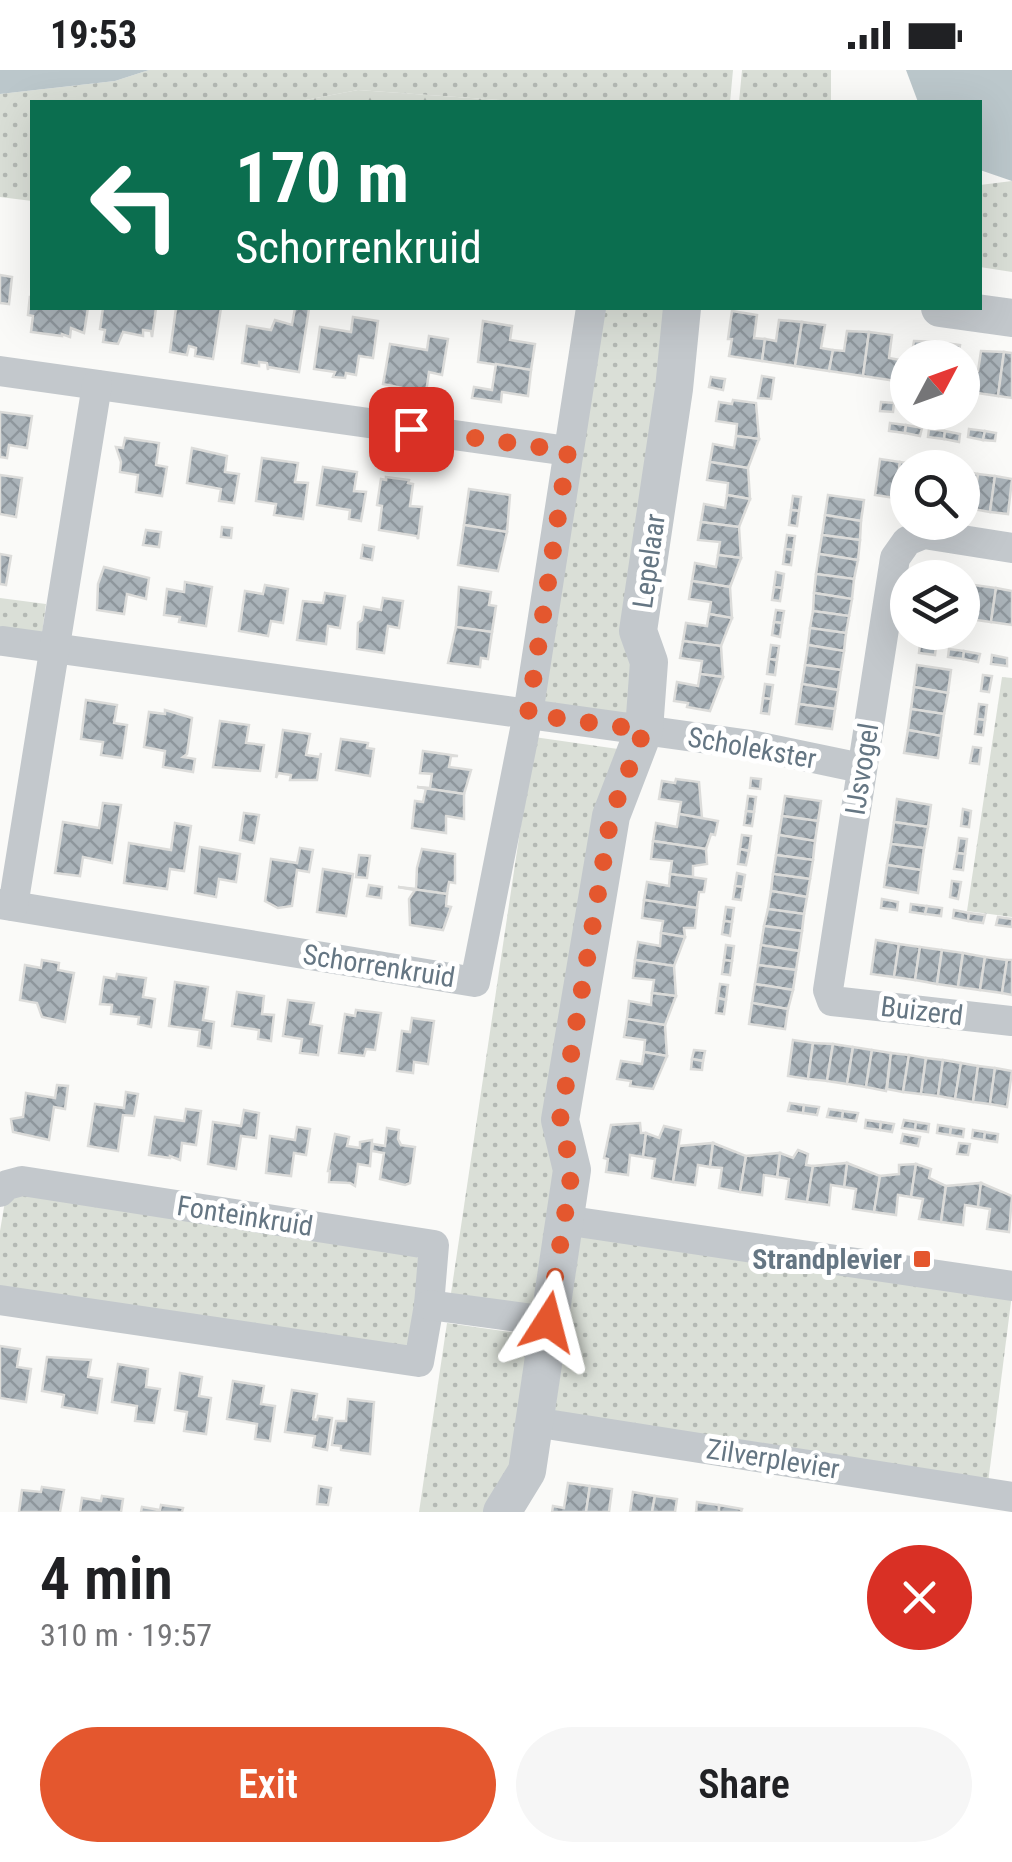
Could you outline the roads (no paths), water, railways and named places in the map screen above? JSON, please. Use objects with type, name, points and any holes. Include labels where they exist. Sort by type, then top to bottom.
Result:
[{"type":"street","name":"Schorrenkruid","points":[[97,385],[7,905],[475,982],[528,714],[591,310]]},
{"type":"street","name":"Lepelaar","points":[[502,1512],[527,1471],[572,1170],[560,1120],[611,816],[644,730],[649,662],[638,631],[682,310]]},
{"type":"street","points":[[954,310],[1012,318]]},
{"type":"street","points":[[0,371],[568,451]]},
{"type":"street","name":"IJsvogel","points":[[832,1000],[828,990],[895,558],[907,542],[924,534],[1012,548]]},
{"type":"street","points":[[3,641],[644,730]]},
{"type":"street","name":"Scholekster","points":[[644,730],[751,745],[860,768]]},
{"type":"street","name":"Buizerd","points":[[832,1000],[1012,1022]]},
{"type":"street","name":"Fonteinkruid","points":[[0,1192],[7,1185],[22,1181],[434,1245],[419,1362],[0,1300]]},
{"type":"street","points":[[564,1220],[1012,1286]]},
{"type":"street","points":[[429,1305],[548,1322]]},
{"type":"street","name":"Zilverplevier","points":[[534,1422],[1012,1497]]},
{"type":"place","name":"Strandplevier","points":[[922,1259]]}]
